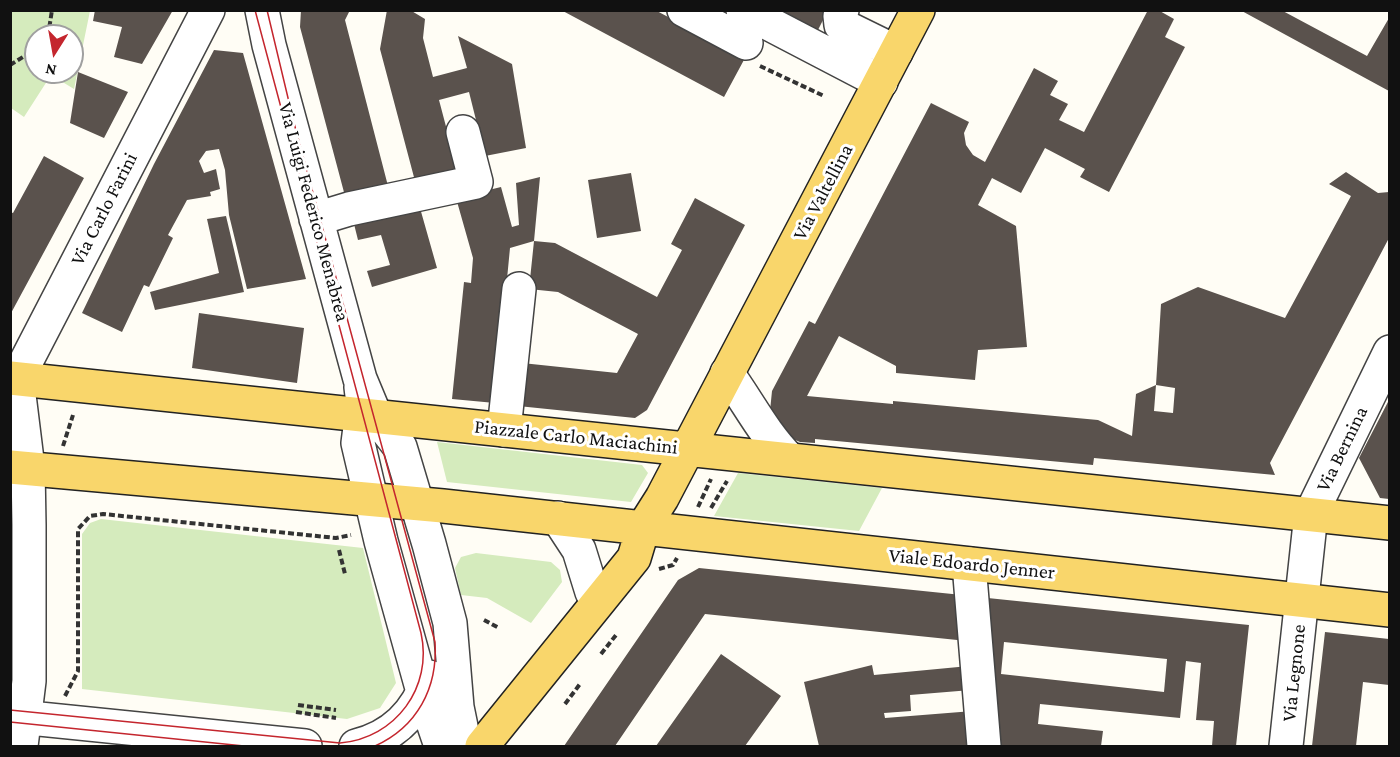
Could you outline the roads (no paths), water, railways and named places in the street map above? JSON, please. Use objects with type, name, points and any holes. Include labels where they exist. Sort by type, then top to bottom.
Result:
[{"type":"main road","name":"Via Valtellina","points":[[687,450],[918,10]]},
{"type":"main road","name":"Piazzale Carlo Maciachini","points":[[13,382],[369,415],[687,450],[643,528],[634,558],[482,747]]},
{"type":"main road","points":[[687,450],[1389,523]]},
{"type":"main road","points":[[19,467],[387,497],[643,528]]},
{"type":"main road","name":"Piazzale Carlo Maciachini","points":[[574,630],[614,551],[643,528]]},
{"type":"main road","name":"Viale Edoardo Jenner","points":[[643,528],[1389,610]]},
{"type":"main road","name":"Piazzale Carlo Maciachini","points":[[509,747],[524,697]]},
{"type":"street","name":"Via Carlo Farini","points":[[13,382],[208,10]]},
{"type":"street","name":"Via Luigi Federico Menabrea","points":[[262,10],[269,45],[369,415]]},
{"type":"street","points":[[684,10],[748,52]]},
{"type":"street","points":[[743,10],[881,82]]},
{"type":"street","points":[[842,10],[841,25],[896,52]]},
{"type":"street","points":[[316,219],[349,209],[476,182],[463,132]]},
{"type":"street","points":[[504,430],[519,290]]},
{"type":"street","name":"Via Bernina","points":[[1311,514],[1389,352]]},
{"type":"street","points":[[728,373],[749,402],[770,440],[789,459]]},
{"type":"street","points":[[13,382],[29,681],[19,727],[305,747]]},
{"type":"street","points":[[356,747],[388,734],[410,714],[424,692],[430,673],[430,638],[387,497],[400,447],[369,415],[358,443],[387,497],[450,624],[457,707],[465,747]]},
{"type":"street","points":[[1302,600],[1311,514]]},
{"type":"street","points":[[558,518],[579,550],[592,592]]},
{"type":"street","points":[[969,564],[984,747]]},
{"type":"street","name":"Via Legnone","points":[[1286,747],[1302,600]]},
{"type":"street","points":[[424,692],[441,747]]},
{"type":"tram line","points":[[10,710],[340,743],[360,739],[378,731],[406,706],[415,690],[421,672],[423,653],[421,633],[255,10]]},
{"type":"tram line","points":[[267,10],[294,123],[435,642],[433,675],[422,704],[403,728],[375,746]]},
{"type":"tram line","points":[[10,722],[244,746]]}]
